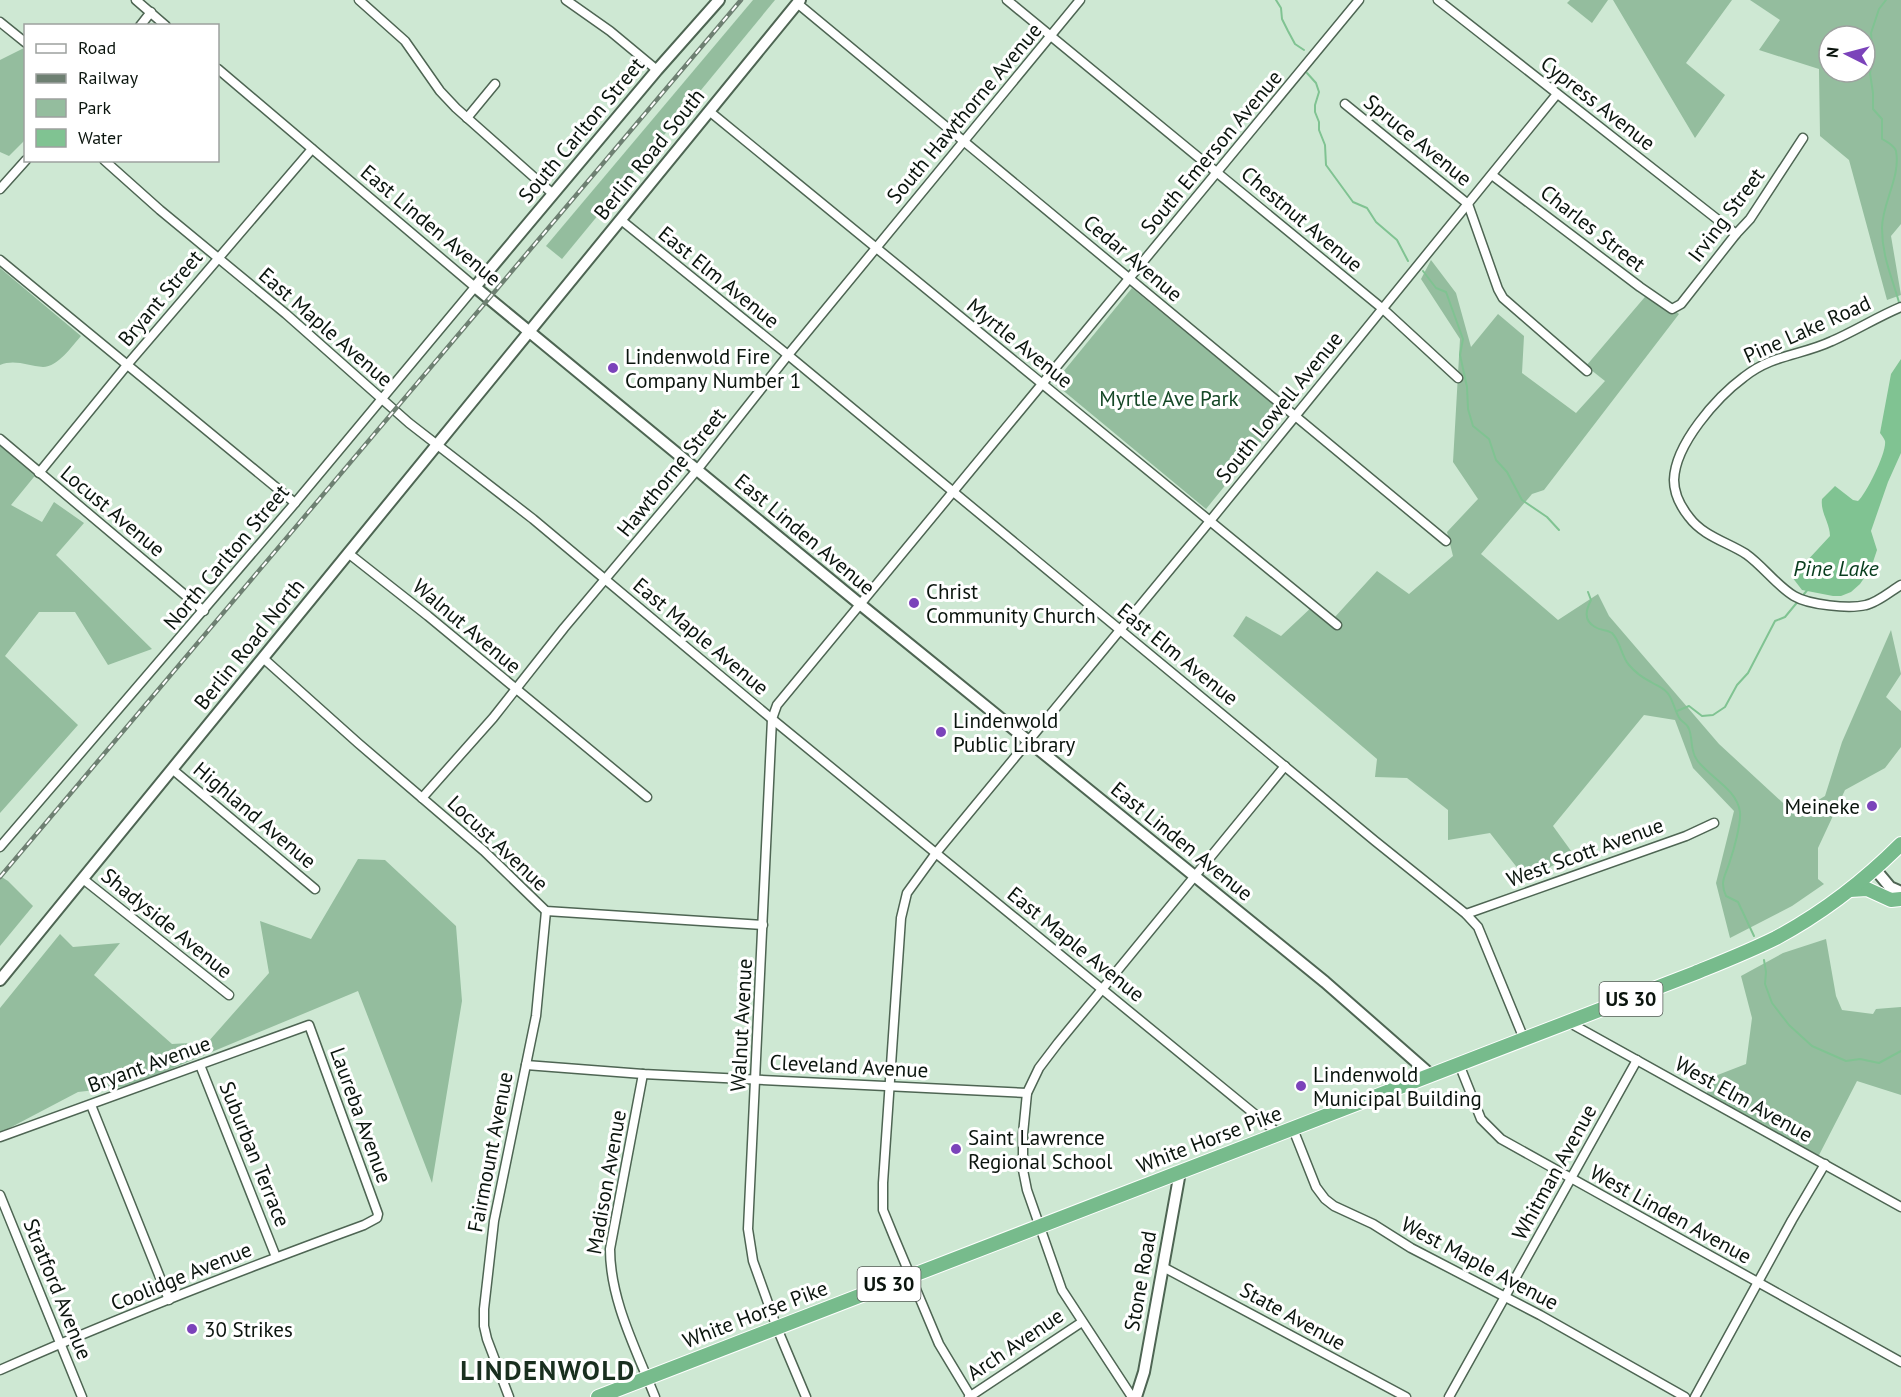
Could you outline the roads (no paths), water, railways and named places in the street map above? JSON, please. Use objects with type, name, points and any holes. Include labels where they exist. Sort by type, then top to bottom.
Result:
[{"type":"highway","name":"US 30","points":[[1431,1075],[1570,1023],[1769,941],[1850,890],[1901,844]]},
{"type":"highway","points":[[1850,890],[1867,889],[1891,900],[1901,898]]},
{"type":"highway","name":"White Horse Pike","points":[[598,1397],[1431,1075]]},
{"type":"street","points":[[136,0],[164,24]]},
{"type":"street","points":[[359,0],[405,41],[440,91],[553,194]]},
{"type":"street","points":[[566,0],[610,31],[657,70]]},
{"type":"street","name":"South Carlton Street","points":[[475,287],[657,70],[719,0]]},
{"type":"street","name":"Chestnut Avenue","points":[[1007,0],[1383,309],[1458,378]]},
{"type":"street","name":"South Hawthorne Avenue","points":[[875,248],[1080,0]]},
{"type":"street","name":"South Emerson Avenue","points":[[772,719],[777,705],[1044,385],[1359,0]]},
{"type":"street","name":"Cypress Avenue","points":[[1438,0],[1736,234]]},
{"type":"street","name":"Berlin Road South","points":[[528,332],[798,2]]},
{"type":"street","name":"Cedar Avenue","points":[[798,2],[1446,541]]},
{"type":"street","points":[[142,24],[151,12]]},
{"type":"street","points":[[0,22],[24,41]]},
{"type":"street","name":"East Linden Avenue","points":[[219,70],[528,332],[1325,982],[1431,1075]]},
{"type":"street","points":[[467,118],[495,84]]},
{"type":"street","name":"South Lowell Avenue","points":[[890,1086],[901,918],[905,898],[936,853],[1210,521],[1557,94]]},
{"type":"street","name":"Spruce Avenue","points":[[1345,104],[1468,204]]},
{"type":"street","name":"Myrtle Avenue","points":[[709,111],[1337,625]]},
{"type":"street","name":"Irving Street","points":[[1672,309],[1681,304],[1750,219],[1803,138]]},
{"type":"street","name":"Bryant Street","points":[[39,473],[217,258],[312,149]]},
{"type":"street","points":[[0,189],[24,162]]},
{"type":"street","name":"East Maple Avenue","points":[[106,162],[217,258],[286,314],[381,399],[532,519],[772,719],[1279,1134]]},
{"type":"street","name":"Charles Street","points":[[1492,175],[1672,309]]},
{"type":"street","points":[[1468,204],[1503,298],[1587,371]]},
{"type":"street","name":"East Elm Avenue","points":[[621,220],[1466,914],[1478,927],[1524,1039]]},
{"type":"street","name":"Hawthorne Street","points":[[422,798],[493,718],[564,628],[697,470],[875,248]]},
{"type":"street","points":[[0,260],[295,503]]},
{"type":"street","name":"North Carlton Street","points":[[0,847],[204,611],[475,287]]},
{"type":"street","name":"Pine Lake Road","points":[[1898,308],[1832,342],[1774,359],[1759,366],[1743,378],[1717,401],[1692,434],[1680,455],[1674,482],[1677,495],[1689,518],[1712,536],[1747,555],[1795,597],[1836,606],[1868,605],[1901,585]]},
{"type":"street","name":"Berlin Road North","points":[[0,981],[528,332]]},
{"type":"street","name":"Locust Avenue","points":[[0,439],[204,611]]},
{"type":"street","name":"Walnut Avenue","points":[[348,553],[647,797]]},
{"type":"street","name":"Locust Avenue","points":[[263,658],[484,851],[546,911],[763,926]]},
{"type":"street","name":"Walnut Avenue","points":[[772,719],[748,1229],[753,1261],[777,1328],[806,1397]]},
{"type":"street","points":[[1134,1397],[1082,1322],[1059,1282],[1039,1227],[1023,1170],[1023,1134],[1027,1094],[1039,1068],[1285,766]]},
{"type":"street","name":"Highland Avenue","points":[[172,769],[315,889]]},
{"type":"street","name":"West Scott Avenue","points":[[1466,914],[1686,836],[1714,823]]},
{"type":"street","points":[[1875,869],[1890,887],[1901,892]]},
{"type":"street","name":"Shadyside Avenue","points":[[83,879],[228,995]]},
{"type":"street","name":"Fairmount Avenue","points":[[509,1397],[487,1339],[484,1309],[494,1221],[536,1016],[546,911]]},
{"type":"street","name":"West Elm Avenue","points":[[1570,1023],[1901,1207]]},
{"type":"street","name":"Bryant Avenue","points":[[0,1137],[309,1025]]},
{"type":"street","name":"Laureba Avenue","points":[[309,1025],[378,1214],[377,1218]]},
{"type":"street","name":"Whitman Avenue","points":[[1449,1397],[1637,1060]]},
{"type":"street","name":"West Linden Avenue","points":[[1459,1064],[1475,1107],[1493,1133],[1570,1179],[1901,1362]]},
{"type":"street","name":"Suburban Terrace","points":[[200,1065],[276,1257]]},
{"type":"street","name":"Cleveland Avenue","points":[[526,1065],[643,1074],[756,1078],[1027,1094]]},
{"type":"street","name":"Madison Avenue","points":[[643,1074],[610,1249],[610,1267],[615,1293],[655,1397]]},
{"type":"street","points":[[890,1086],[883,1210],[939,1344],[970,1397]]},
{"type":"street","points":[[91,1105],[169,1300]]},
{"type":"street","name":"West Maple Avenue","points":[[1293,1129],[1316,1187],[1334,1206],[1373,1224],[1411,1248],[1505,1297],[1684,1397]]},
{"type":"street","points":[[1695,1397],[1825,1164]]},
{"type":"street","name":"Stone Road","points":[[1134,1397],[1143,1373],[1180,1172]]},
{"type":"street","name":"Stratford Avenue","points":[[0,1196],[82,1397]]},
{"type":"street","name":"Coolidge Avenue","points":[[0,1370],[377,1218]]},
{"type":"street","name":"State Avenue","points":[[1163,1267],[1406,1397]]},
{"type":"street","name":"Arch Avenue","points":[[970,1397],[1082,1322]]},
{"type":"water","name":"Pine Lake","points":[[1901,359],[1901,453],[1871,531],[1877,550],[1871,568],[1860,584],[1851,592],[1841,596],[1802,590],[1792,577],[1830,536],[1822,508],[1822,499],[1835,486],[1853,500],[1858,501],[1879,463],[1885,446],[1880,433],[1891,374]]},
{"type":"waterway","points":[[1276,0],[1281,8],[1282,19],[1295,44],[1304,50]]},
{"type":"waterway","points":[[1886,0],[1879,9],[1871,33],[1873,57],[1870,73],[1873,109],[1882,119],[1882,139],[1892,145],[1896,151],[1896,170],[1885,209],[1882,239],[1900,306]]},
{"type":"waterway","points":[[1307,73],[1316,83],[1319,92],[1315,112],[1325,145],[1326,165],[1353,202],[1367,208],[1376,222],[1397,240],[1408,261]]},
{"type":"waterway","points":[[1423,271],[1436,288],[1446,292],[1463,339],[1460,355],[1467,387],[1468,409],[1473,426],[1489,439],[1496,460],[1507,472],[1522,500],[1547,517],[1559,530]]},
{"type":"waterway","points":[[1677,711],[1689,706],[1702,716],[1713,715],[1725,707],[1737,685],[1748,673],[1775,621],[1785,617],[1809,588]]},
{"type":"waterway","points":[[1588,592],[1591,600],[1587,618],[1591,624],[1612,633],[1631,668],[1667,692],[1679,717],[1688,727],[1693,753],[1697,760],[1728,790],[1738,804],[1740,812],[1738,830],[1723,886],[1726,896],[1738,902],[1754,936]]},
{"type":"waterway","points":[[1764,960],[1765,984],[1772,1003],[1789,1025],[1812,1046],[1846,1061],[1860,1059],[1879,1063],[1901,1051]]},
{"type":"railway","points":[[0,877],[741,0]]},
{"type":"place","name":"Lindenwold Fire Company Number 1","points":[[613,368]]},
{"type":"place","name":"Christ Community Church","points":[[914,603]]},
{"type":"place","name":"Lindenwold Public Library","points":[[941,732]]},
{"type":"place","name":"Meineke","points":[[1872,806]]},
{"type":"place","name":"Lindenwold Municipal Building","points":[[1301,1086]]},
{"type":"place","name":"Saint Lawrence Regional School","points":[[956,1149]]},
{"type":"place","name":"30 Strikes","points":[[192,1329]]},
{"type":"district","name":"LINDENWOLD","points":[[548,1370]]},
{"type":"park label","name":"Myrtle Ave Park","points":[[1169,398]]}]
